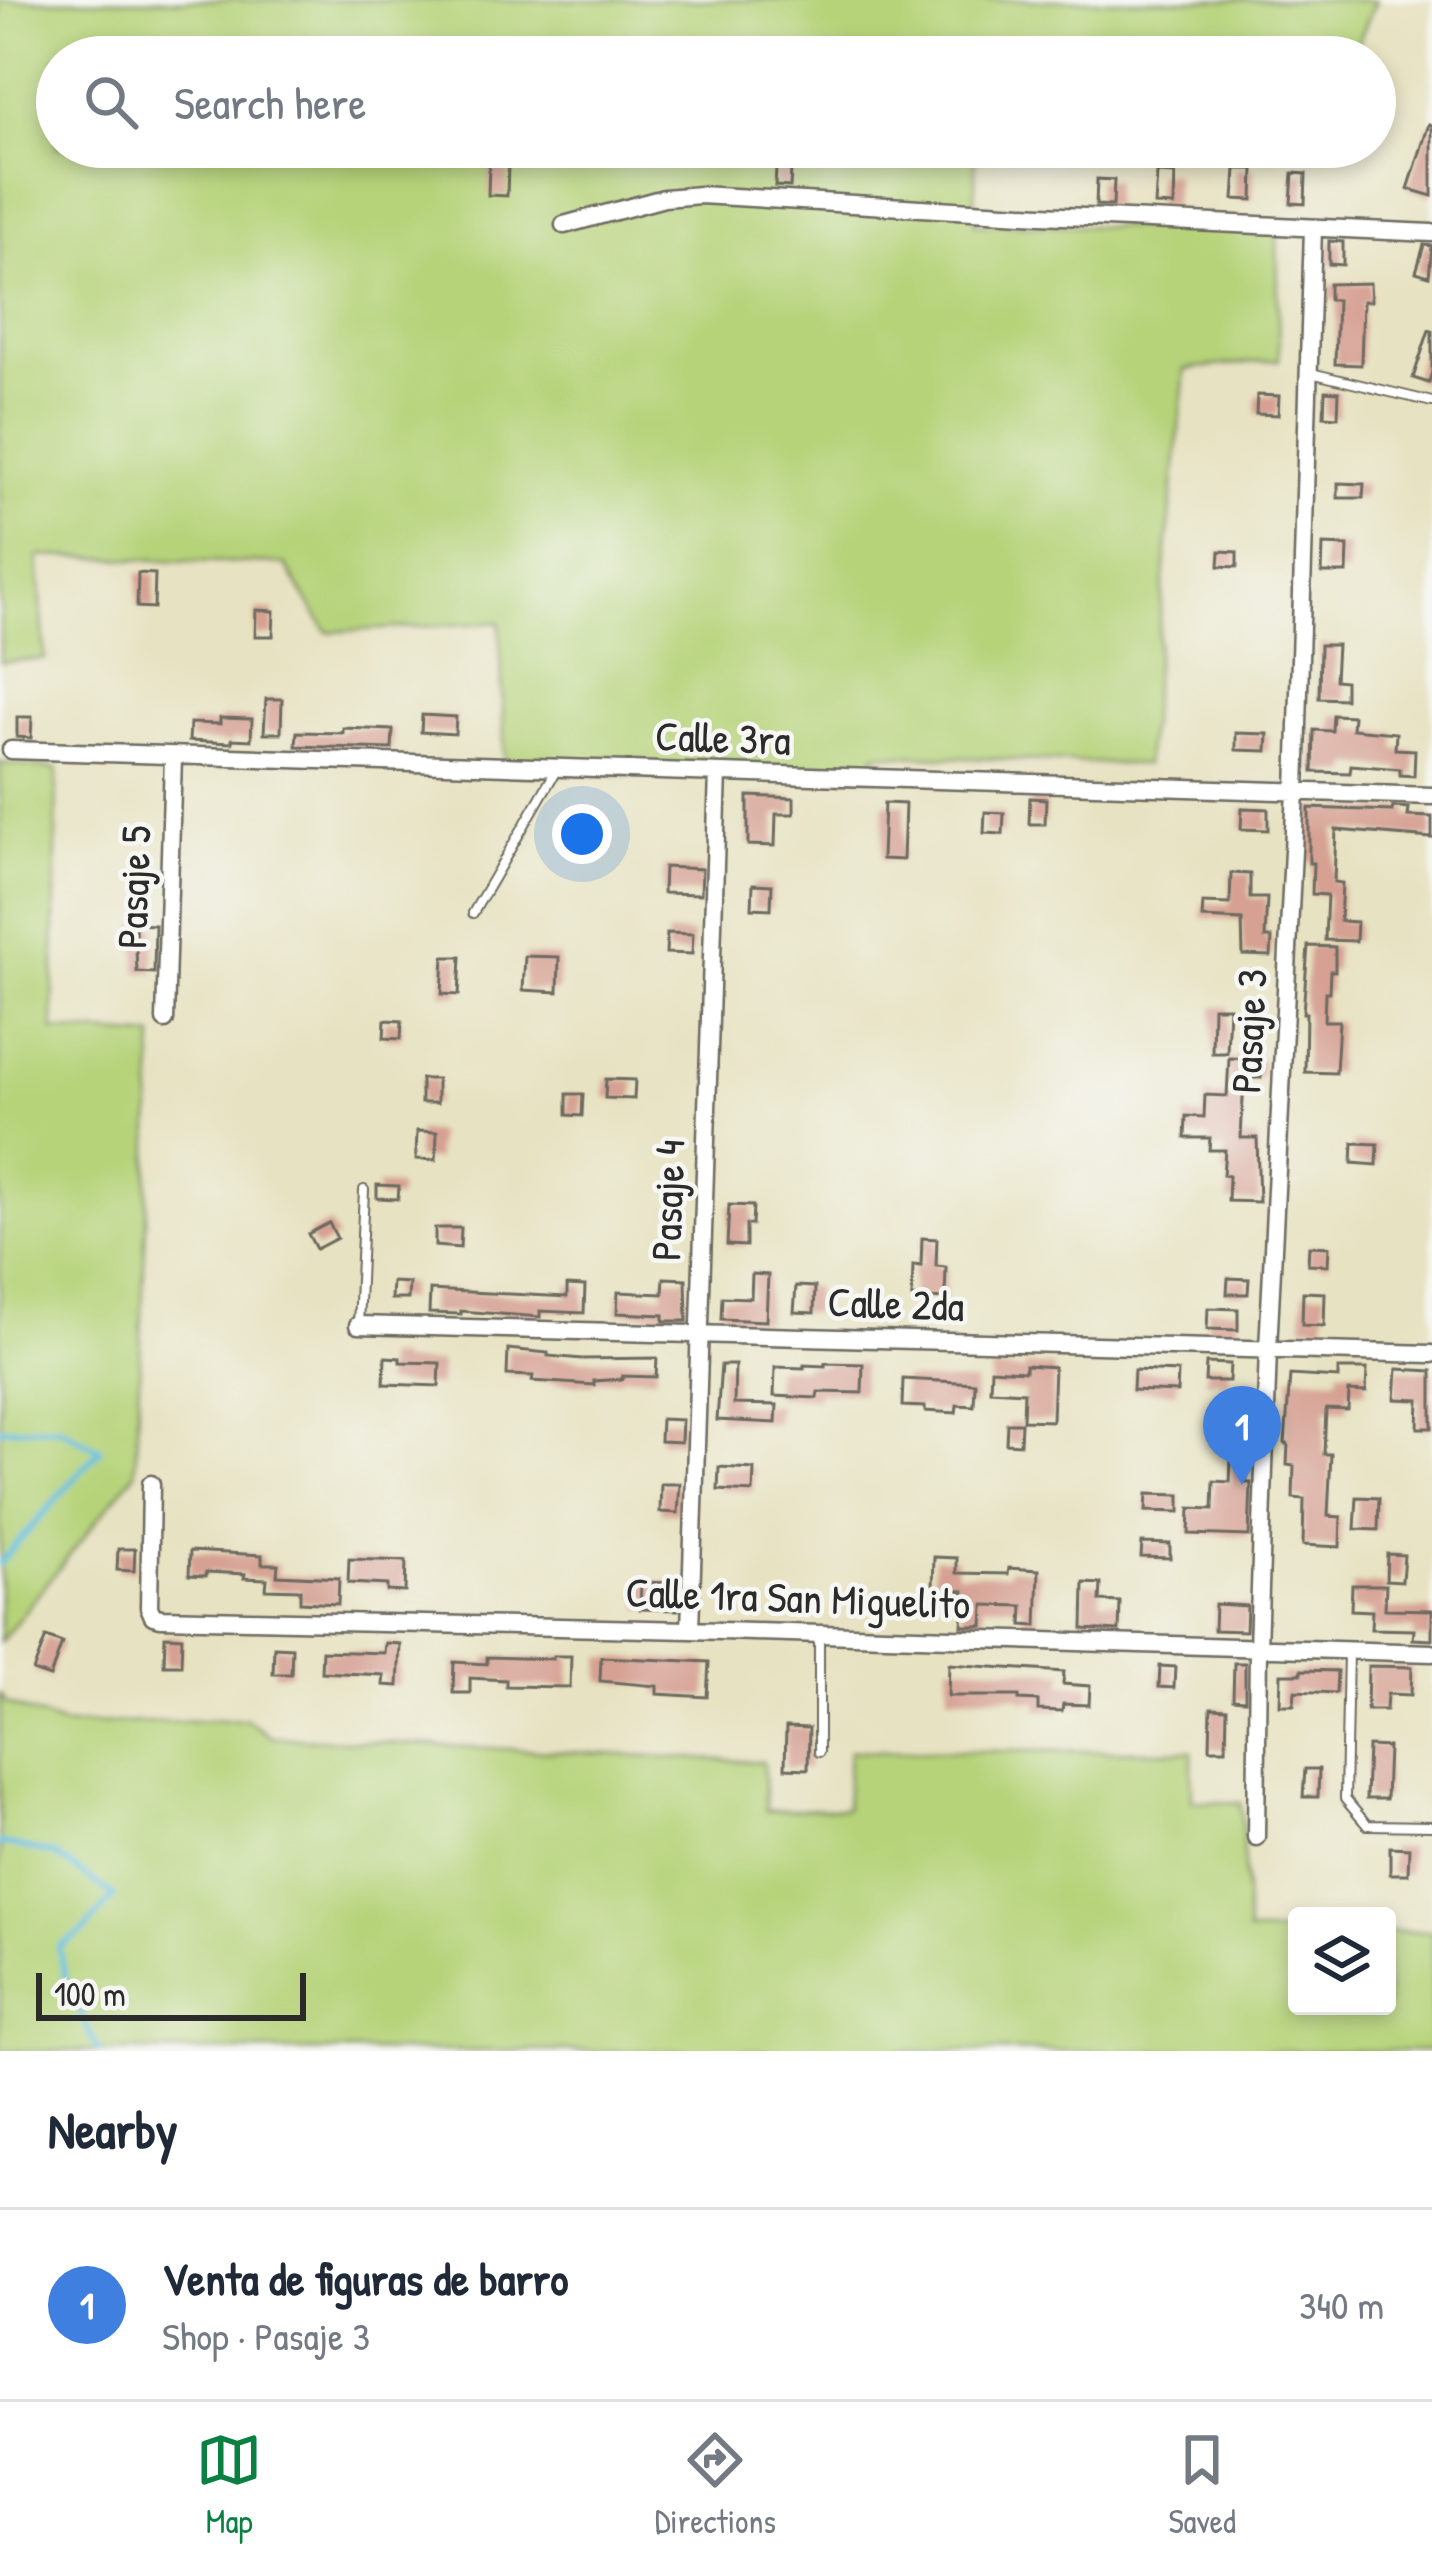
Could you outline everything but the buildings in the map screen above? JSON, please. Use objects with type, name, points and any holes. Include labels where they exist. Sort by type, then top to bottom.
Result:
[{"type":"street","points":[[564,225],[642,202],[700,195],[1432,232]]},
{"type":"street","name":"Pasaje 3","points":[[1256,1837],[1268,1349],[1296,791],[1313,228]]},
{"type":"street","name":"Calle 3ra","points":[[11,750],[1432,796]]},
{"type":"street","name":"Pasaje 5","points":[[165,1020],[173,757]]},
{"type":"street","name":"Pasaje 4","points":[[690,1630],[718,773]]},
{"type":"street","name":"Calle 2da","points":[[358,1325],[1432,1354]]},
{"type":"street","name":"Calle 1ra San Miguelito","points":[[152,1484],[149,1607],[153,1616],[161,1618],[1432,1653]]},
{"type":"lane","points":[[1309,372],[1432,402]]},
{"type":"lane","points":[[473,913],[557,768]]},
{"type":"lane","points":[[358,1325],[364,1190]]},
{"type":"lane","points":[[819,1634],[819,1752]]},
{"type":"lane","points":[[1348,1651],[1345,1799],[1367,1825],[1432,1826]]},
{"type":"green space","points":[[0,0],[1376,0],[1361,36],[36,36],[36,168],[975,168],[975,224],[1277,230],[1279,360],[1185,369],[1145,765],[875,754],[875,776],[505,773],[500,622],[327,632],[285,564],[38,556],[45,659],[0,662]]},
{"type":"green space","points":[[0,763],[57,769],[53,1030],[154,1037],[135,1473],[0,1642]]},
{"type":"green space","points":[[0,1692],[6,1703],[63,1725],[246,1719],[271,1737],[763,1762],[766,1811],[846,1808],[849,1751],[1192,1751],[1192,1801],[1241,1803],[1247,1933],[1288,1933],[1288,2015],[1396,2015],[1396,1932],[1432,1931],[1432,2051],[0,2051]]},
{"type":"waterway","points":[[0,1429],[57,1427],[100,1450],[0,1563]]},
{"type":"waterway","points":[[0,1843],[53,1854],[114,1896],[83,1932],[59,1947],[66,1982],[98,2051]]},
{"type":"place","name":"Venta de figuras de barro","points":[[1242,1485]]}]
